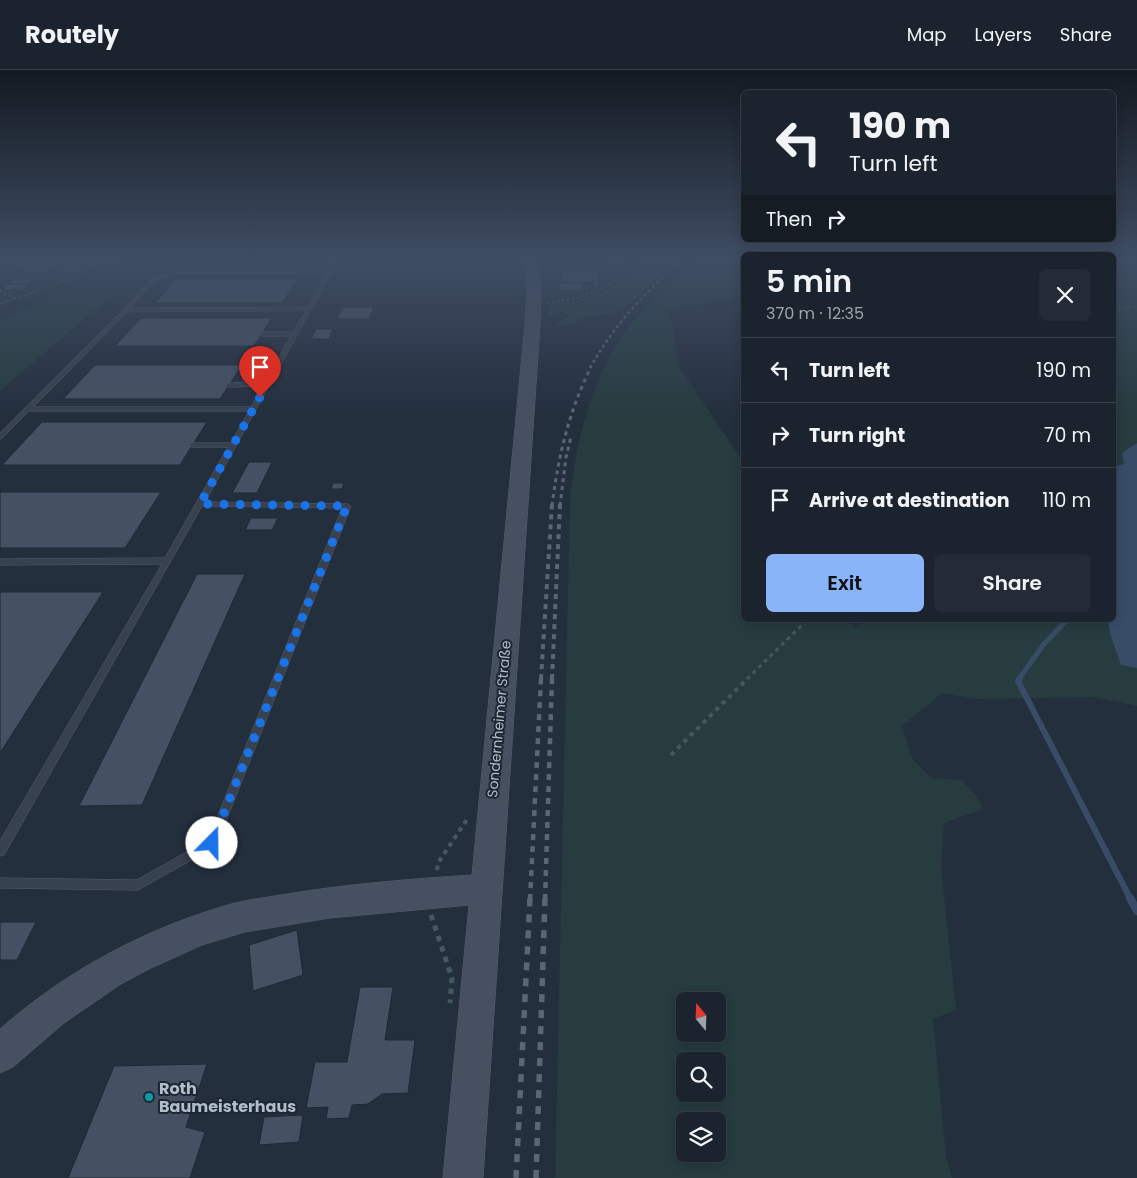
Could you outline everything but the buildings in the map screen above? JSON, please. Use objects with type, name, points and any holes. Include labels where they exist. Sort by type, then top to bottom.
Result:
[{"type":"main road","name":"Sondernheimer Straße","points":[[463,1178],[532,311]]},
{"type":"main road","points":[[0,1054],[45,1015],[81,990],[146,952],[234,919],[307,906],[387,895],[485,889]]},
{"type":"lane","points":[[0,437],[125,311]]},
{"type":"lane","points":[[0,851],[168,561],[309,311]]},
{"type":"lane","points":[[262,334],[296,334]]},
{"type":"lane","points":[[229,385],[267,384]]},
{"type":"lane","points":[[28,409],[253,409]]},
{"type":"lane","points":[[192,446],[233,445]]},
{"type":"lane","points":[[0,884],[138,885],[212,843],[347,506],[200,504]]},
{"type":"lane","points":[[0,562],[168,561]]},
{"type":"path","points":[[671,755],[805,622]]},
{"type":"green space","points":[[24,311],[94,311],[0,391],[0,320]]},
{"type":"green space","points":[[549,311],[618,311],[604,315],[587,316],[573,324],[557,327],[557,322],[570,316],[563,311],[548,316]]},
{"type":"green space","points":[[642,311],[670,311],[680,368],[741,459],[741,622],[852,622],[856,628],[863,622],[1108,622],[1110,634],[1121,664],[1137,668],[1137,706],[1093,697],[976,699],[942,693],[902,726],[913,760],[931,778],[962,780],[978,798],[983,809],[944,823],[941,866],[956,1010],[933,1019],[946,1157],[952,1178],[555,1178],[570,502],[582,429],[592,396],[622,337]]},
{"type":"green space","points":[[1116,311],[1137,311],[1137,443],[1122,453],[1124,464],[1116,466]]},
{"type":"water","points":[[1137,443],[1137,668],[1121,665],[1110,634],[1108,622],[1116,622],[1116,466],[1124,464],[1122,453]]},
{"type":"waterway","points":[[1019,679],[1044,644],[1065,622]]},
{"type":"waterway","points":[[1020,678],[1018,681],[1131,900]]},
{"type":"waterway","points":[[1130,898],[1137,911]]},
{"type":"railway","points":[[590,368],[609,337],[631,311]]},
{"type":"railway","points":[[552,506],[558,470],[571,417],[576,400],[591,367]]},
{"type":"railway","points":[[560,506],[566,457],[571,437]]},
{"type":"railway","points":[[541,679],[552,504]]},
{"type":"railway","points":[[552,679],[560,504]]},
{"type":"railway","points":[[530,900],[541,678]]},
{"type":"railway","points":[[545,900],[552,678]]},
{"type":"railway","points":[[516,1178],[530,898]]},
{"type":"railway","points":[[536,1178],[545,898]]},
{"type":"place","name":"Roth Baumeisterhaus","points":[[149,1097]]},
{"type":"route","points":[[212,843],[347,506],[200,504],[260,397]]}]
